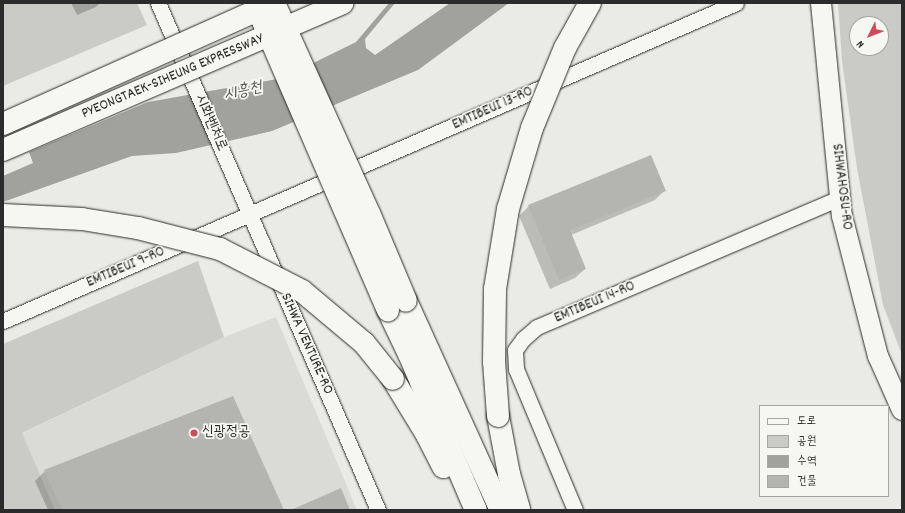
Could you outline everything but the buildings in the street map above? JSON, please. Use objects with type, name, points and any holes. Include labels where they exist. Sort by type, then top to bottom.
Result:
[{"type":"highway","points":[[254,3],[397,306],[501,510]]},
{"type":"highway","points":[[274,3],[366,206],[397,306],[409,354],[476,510]]},
{"type":"highway","name":"PYEONGTAEK-SIHEUNG EXPRESSWAY","points":[[3,124],[274,3]]},
{"type":"highway","name":"PYEONGTAEK-SIHEUNG EXPRESSWAY","points":[[3,150],[343,3]]},
{"type":"highway","points":[[519,510],[509,474],[498,416],[494,362],[495,289],[508,209],[532,128],[565,48],[590,3]]},
{"type":"highway","points":[[3,215],[82,219],[138,228],[220,249],[302,291],[364,344],[393,379],[427,435],[464,510]]},
{"type":"main road","name":"SIHWAHOSU-RO","points":[[821,3],[842,216],[878,356],[902,410]]},
{"type":"street","name":"시화벤처로","points":[[158,3],[234,179]]},
{"type":"street","name":"EMTIBEUI 13-RO","points":[[249,215],[736,3]]},
{"type":"street","name":"SIHWA VENTURE-RO","points":[[234,179],[378,510]]},
{"type":"street","name":"EMTIBEUI 14-RO","points":[[575,510],[516,370],[515,350],[522,339],[537,327],[840,198]]},
{"type":"street","name":"EMTIBEUI 9-RO","points":[[3,322],[249,215]]},
{"type":"shaded area","points":[[276,317],[357,510],[55,510],[21,434],[224,337]]},
{"type":"green space","points":[[3,3],[137,3],[147,25],[3,86]]},
{"type":"green space","points":[[838,3],[902,3],[902,355],[883,305],[857,168],[842,61]]},
{"type":"green space","points":[[198,261],[224,337],[22,433],[55,510],[3,510],[3,344]]},
{"type":"water","name":"시흥천","points":[[389,3],[395,3],[365,39],[366,48],[375,55],[450,3],[509,3],[418,70],[272,131],[176,153],[132,156],[3,202],[3,150],[87,113],[283,78],[356,42]]},
{"type":"pier","points":[[155,99],[29,152],[33,163],[3,176],[3,148],[86,111]]},
{"type":"place","name":"신광정공","points":[[194,433]]}]
